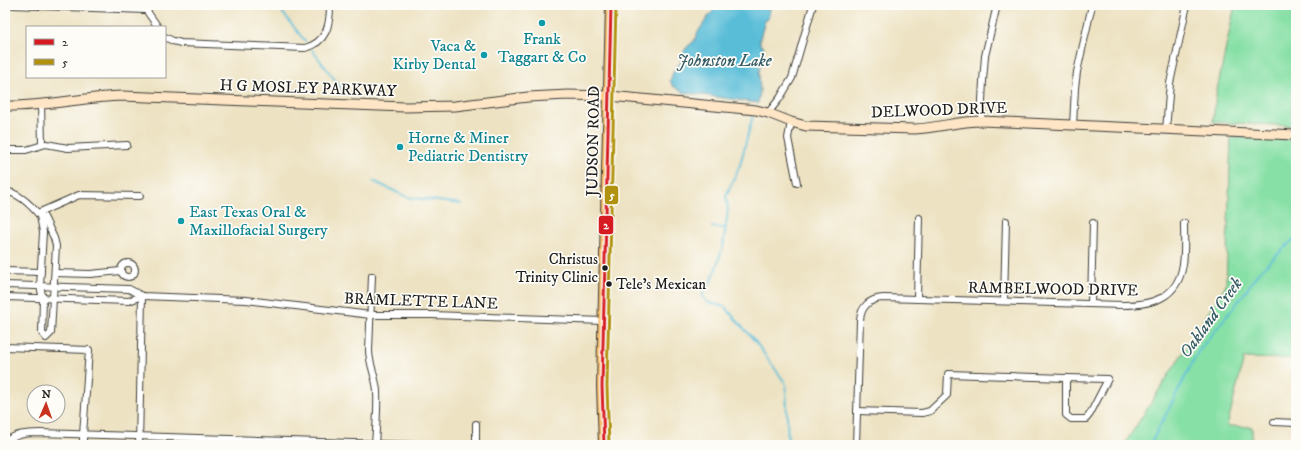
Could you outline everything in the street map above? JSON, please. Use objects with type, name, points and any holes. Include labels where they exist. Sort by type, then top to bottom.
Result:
[{"type":"main road","name":"JUDSON ROAD","points":[[604,445],[602,386],[612,5]]},
{"type":"street","points":[[12,5],[146,7],[157,26]]},
{"type":"street","points":[[166,38],[181,43],[305,48],[318,42],[326,33],[330,21],[330,5]]},
{"type":"street","points":[[768,113],[783,94],[792,78],[813,5]]},
{"type":"street","points":[[981,121],[986,56],[997,5]]},
{"type":"street","points":[[1073,125],[1076,77],[1092,5]]},
{"type":"street","points":[[1166,130],[1170,79],[1187,5]]},
{"type":"street","name":"H G MOSLEY PARKWAY","points":[[5,106],[122,96],[431,107],[476,104],[548,95],[610,96]]},
{"type":"street","name":"DELWOOD DRIVE","points":[[610,96],[749,109],[768,113],[791,122],[815,127],[922,129],[963,122],[981,121],[1296,135]]},
{"type":"street","points":[[42,104],[42,144]]},
{"type":"street","points":[[791,122],[788,138],[797,183]]},
{"type":"street","points":[[5,150],[26,150],[42,144],[68,148],[127,145]]},
{"type":"street","points":[[5,191],[13,193],[22,199],[44,218],[55,241],[55,273],[51,333],[46,338]]},
{"type":"street","points":[[39,215],[79,195],[140,196]]},
{"type":"street","points":[[39,215],[42,232],[40,286],[43,299],[42,333],[46,338],[46,349]]},
{"type":"street","points":[[917,299],[919,218]]},
{"type":"street","points":[[1004,301],[1006,221]]},
{"type":"street","points":[[1091,304],[1093,223]]},
{"type":"street","name":"RAMBELWOOD DRIVE","points":[[857,411],[860,315],[864,307],[870,301],[877,298],[1133,305],[1148,304],[1168,293],[1177,282],[1183,267],[1184,224]]},
{"type":"street","points":[[5,271],[41,272]]},
{"type":"street","points":[[55,273],[90,274],[121,271]]},
{"type":"street","points":[[372,276],[369,356],[376,384],[377,395],[375,444]]},
{"type":"street","name":"BRAMLETTE LANE","points":[[5,285],[129,289],[142,296]]},
{"type":"street","points":[[139,445],[142,296]]},
{"type":"street","name":"BRAMLETTE LANE","points":[[5,297],[129,301],[142,296],[246,300],[371,315],[442,315],[604,321]]},
{"type":"street","points":[[5,348],[89,350],[83,445]]},
{"type":"street","points":[[856,445],[857,411],[928,412],[947,395],[948,374],[1108,379],[1086,419],[1070,419],[1066,415],[1066,378]]},
{"type":"street","points":[[1274,422],[1296,423]]},
{"type":"street","points":[[476,424],[476,445]]},
{"type":"street","points":[[5,442],[13,437],[28,434],[416,445]]},
{"type":"green space","points":[[1235,5],[1296,5],[1296,126],[1213,122],[1216,95]]},
{"type":"green space","points":[[1231,137],[1296,140],[1296,359],[1244,358],[1227,426],[1252,427],[1252,445],[1124,445],[1226,285]]},
{"type":"water","name":"Johnston Lake","points":[[719,5],[771,5],[768,19],[765,21],[760,38],[760,45],[764,47],[759,73],[760,91],[758,103],[682,92],[673,86],[670,81],[674,70],[681,62],[681,57],[686,48],[694,41],[710,14]]},
{"type":"waterway","points":[[278,7],[305,41]]},
{"type":"waterway","points":[[312,50],[342,89]]},
{"type":"waterway","points":[[753,115],[740,165],[726,196],[728,209],[723,247],[712,280],[702,294],[707,302],[725,307],[755,341],[786,384],[788,445]]},
{"type":"waterway","points":[[373,181],[407,197],[461,204]]},
{"type":"waterway","points":[[712,227],[725,228]]},
{"type":"waterway","name":"Oakland Creek","points":[[1150,445],[1198,352],[1244,294],[1258,273],[1296,237]]},
{"type":"transit line","name":"2","points":[[604,445],[602,386],[611,5]]},
{"type":"transit line","name":"5","points":[[609,445],[607,386],[616,5]]},
{"type":"place","name":"Frank Taggart & Co","points":[[542,23]]},
{"type":"place","name":"Vaca & Kirby Dental","points":[[484,55]]},
{"type":"place","name":"Horne & Miner Pediatric Dentistry","points":[[400,147]]},
{"type":"place","name":"East Texas Oral & Maxillofacial Surgery","points":[[181,221]]},
{"type":"place","name":"Christus Trinity Clinic","points":[[605,268]]},
{"type":"place","name":"Tele's Mexican","points":[[609,284]]}]
